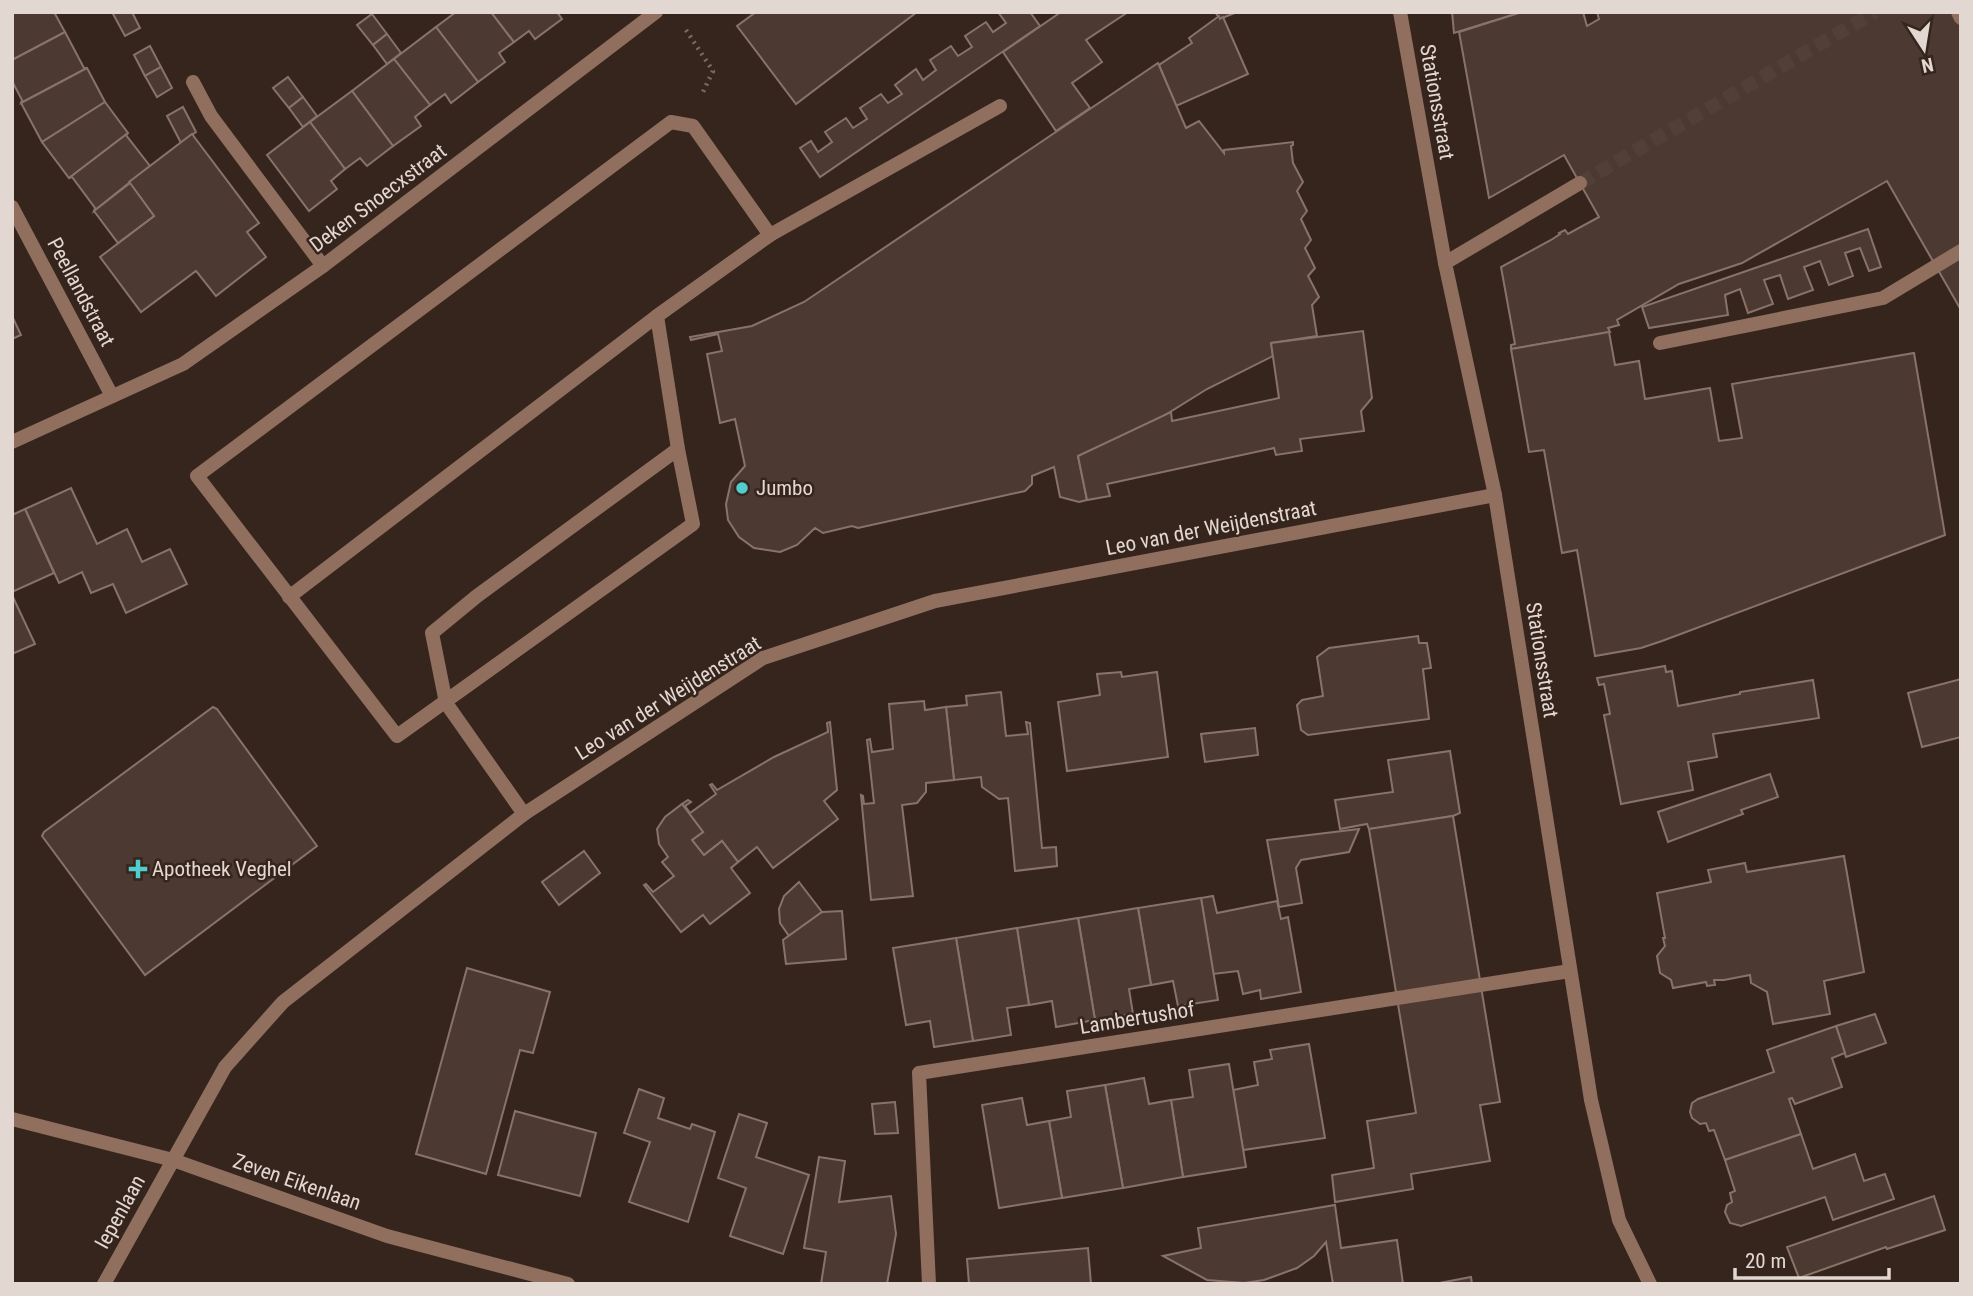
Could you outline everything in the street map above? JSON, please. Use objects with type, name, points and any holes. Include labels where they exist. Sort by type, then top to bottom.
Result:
[{"type":"street","name":"Deken Snoecxstraat","points":[[12,442],[183,365],[323,267],[656,12]]},
{"type":"street","name":"Stationsstraat","points":[[1400,12],[1445,263],[1495,495],[1591,1100],[1619,1220],[1650,1284]]},
{"type":"street","points":[[1958,12],[1961,18]]},
{"type":"street","points":[[193,82],[211,116],[323,267]]},
{"type":"street","points":[[289,597],[657,316],[770,235],[999,106]]},
{"type":"street","points":[[657,316],[693,524],[397,736],[197,476],[671,122],[693,127],[770,235]]},
{"type":"street","points":[[1445,263],[1580,183]]},
{"type":"street","name":"Peellandstraat","points":[[12,207],[112,396]]},
{"type":"street","points":[[1660,343],[1882,298],[1961,251]]},
{"type":"street","points":[[524,814],[446,703],[432,633],[477,596],[678,449]]},
{"type":"street","name":"Leo van der Weijdenstraat","points":[[173,1160],[225,1067],[283,1002],[524,814],[763,659],[935,601],[1495,495]]},
{"type":"street","name":"Lambertushof","points":[[929,1284],[919,1073],[1570,971]]},
{"type":"street","name":"Zeven Eikenlaan","points":[[12,1119],[173,1160],[387,1236],[569,1284]]},
{"type":"street","name":"Iepenlaan","points":[[104,1284],[173,1160]]},
{"type":"path","points":[[680,22],[713,71],[687,125]]},
{"type":"building","points":[[54,12],[65,32],[12,60],[12,13]]},
{"type":"building","points":[[112,12],[132,12],[140,28],[125,36]]},
{"type":"building","points":[[456,12],[491,12],[514,42],[499,53],[505,62],[478,82],[436,27]]},
{"type":"building","points":[[491,12],[557,12],[562,19],[535,39],[529,31],[514,42]]},
{"type":"building","points":[[756,12],[917,12],[796,104],[737,26]]},
{"type":"building","points":[[998,12],[1030,12],[1040,26],[820,177],[800,148],[811,141],[818,152],[832,142],[825,132],[846,118],[853,128],[867,119],[860,108],[881,94],[888,103],[902,94],[895,85],[916,69],[923,80],[936,70],[930,60],[951,46],[958,56],[972,47],[965,36],[986,22],[993,32],[1006,23]]},
{"type":"building","points":[[1061,12],[1128,12],[1086,40],[1102,62],[1072,83],[1090,108],[1056,131],[1003,52]]},
{"type":"building","points":[[1215,12],[1237,12],[1220,19]]},
{"type":"building","points":[[1452,12],[1522,12],[1454,33]]},
{"type":"building","points":[[1522,12],[1583,12],[1587,26],[1599,19],[1597,12],[1961,12],[1961,310],[1887,181],[1742,263],[1679,284],[1617,320],[1619,325],[1608,328],[1610,332],[1511,349],[1511,345],[1515,344],[1501,267],[1559,233],[1565,230],[1568,234],[1599,217],[1564,155],[1489,198],[1459,32]]},
{"type":"building","points":[[372,14],[387,34],[373,45],[357,25]]},
{"type":"building","points":[[1219,16],[1220,19],[1223,17],[1248,74],[1176,106],[1159,65],[1192,43],[1189,38]]},
{"type":"building","points":[[436,27],[478,82],[451,103],[445,94],[430,105],[394,59]]},
{"type":"building","points":[[65,32],[84,68],[87,68],[21,103],[12,81],[12,60]]},
{"type":"building","points":[[387,34],[401,53],[387,64],[373,45]]},
{"type":"building","points":[[150,46],[161,67],[145,76],[134,55]]},
{"type":"building","points":[[394,59],[430,105],[415,117],[421,126],[393,146],[352,91]]},
{"type":"building","points":[[1158,63],[1186,128],[1199,121],[1224,153],[1224,150],[1293,142],[1293,163],[1303,182],[1297,191],[1307,211],[1301,219],[1311,240],[1305,248],[1315,268],[1308,276],[1319,297],[1312,305],[1317,336],[1271,343],[1273,356],[1207,389],[1157,420],[1078,456],[1087,500],[1079,502],[1060,497],[1054,467],[1032,476],[1032,484],[1025,491],[858,528],[852,526],[823,533],[815,528],[797,545],[780,552],[754,548],[739,537],[728,520],[726,504],[731,482],[745,466],[735,419],[720,423],[707,354],[722,351],[718,334],[691,340],[690,337],[752,326],[804,302]]},
{"type":"building","points":[[161,67],[172,88],[157,97],[145,76]]},
{"type":"building","points":[[87,68],[105,102],[42,142],[21,103]]},
{"type":"building","points":[[288,77],[303,97],[289,108],[273,88]]},
{"type":"building","points":[[352,91],[393,146],[367,166],[360,158],[345,169],[310,122]]},
{"type":"building","points":[[303,97],[317,116],[303,127],[289,108]]},
{"type":"building","points":[[105,102],[128,133],[69,178],[42,142]]},
{"type":"building","points":[[183,107],[196,132],[181,143],[167,116]]},
{"type":"building","points":[[310,122],[345,169],[331,181],[337,189],[309,211],[267,155]]},
{"type":"building","points":[[128,133],[126,135],[150,166],[94,211],[95,208],[72,177],[69,178]]},
{"type":"building","points":[[192,134],[259,223],[247,232],[266,257],[216,296],[196,271],[141,312],[100,257],[154,216],[129,182]]},
{"type":"building","points":[[130,183],[154,216],[118,243],[94,211]]},
{"type":"building","points":[[1868,229],[1881,267],[1869,271],[1860,248],[1845,253],[1853,276],[1829,285],[1820,261],[1804,267],[1813,290],[1788,299],[1780,275],[1764,280],[1773,304],[1748,313],[1740,289],[1725,295],[1728,315],[1649,328],[1642,307]]},
{"type":"building","points":[[12,316],[21,335],[12,339]]},
{"type":"building","points":[[1363,331],[1372,398],[1361,411],[1364,431],[1300,439],[1302,451],[1276,455],[1274,448],[1107,484],[1110,496],[1087,500],[1078,456],[1171,412],[1172,421],[1279,398],[1271,343]]},
{"type":"building","points":[[1609,332],[1615,365],[1639,361],[1645,399],[1710,388],[1719,441],[1742,438],[1732,384],[1914,353],[1945,535],[1662,641],[1641,648],[1595,656],[1577,550],[1562,553],[1544,450],[1529,452],[1511,349]]},
{"type":"building","points":[[71,488],[97,544],[127,529],[142,562],[170,549],[187,584],[126,613],[113,584],[91,593],[82,572],[59,583],[25,509]]},
{"type":"building","points":[[25,509],[54,573],[12,592],[12,515]]},
{"type":"building","points":[[12,595],[35,644],[12,654]]},
{"type":"building","points":[[1418,636],[1419,643],[1427,643],[1431,668],[1423,669],[1429,719],[1308,735],[1301,730],[1297,705],[1302,700],[1323,696],[1317,657],[1329,648]]},
{"type":"building","points":[[1665,666],[1666,672],[1672,671],[1678,706],[1813,680],[1819,718],[1713,734],[1717,757],[1688,762],[1693,790],[1621,804],[1604,715],[1610,714],[1604,684],[1599,685],[1597,678]]},
{"type":"building","points":[[1121,672],[1122,677],[1157,672],[1168,757],[1067,771],[1058,702],[1100,695],[1097,674]]},
{"type":"building","points":[[1961,679],[1961,737],[1922,747],[1908,693]]},
{"type":"building","points":[[1001,692],[1006,736],[1028,734],[1026,722],[1030,723],[1042,848],[1056,847],[1057,866],[1015,871],[1008,798],[999,799],[982,787],[981,777],[954,780],[946,707],[967,705],[966,696]]},
{"type":"building","points":[[924,701],[925,710],[946,707],[954,780],[926,783],[926,792],[917,803],[902,805],[913,896],[871,900],[861,795],[864,804],[874,803],[867,740],[870,739],[872,752],[893,749],[889,704]]},
{"type":"building","points":[[213,707],[317,846],[145,975],[42,836]]},
{"type":"building","points":[[830,722],[837,790],[824,801],[838,819],[773,868],[757,847],[738,862],[722,841],[704,855],[692,840],[703,832],[682,804],[688,800],[691,802],[685,806],[690,813],[716,794],[710,785],[717,790],[774,757],[828,732],[827,723]]},
{"type":"building","points":[[1255,728],[1258,755],[1205,762],[1201,734]]},
{"type":"building","points":[[1450,751],[1460,813],[1369,829],[1367,824],[1340,829],[1335,800],[1393,792],[1388,760]]},
{"type":"building","points":[[1770,774],[1778,797],[1741,810],[1743,814],[1668,842],[1658,812]]},
{"type":"building","points":[[682,804],[703,832],[692,840],[704,855],[722,841],[738,862],[731,868],[750,893],[710,924],[703,915],[681,932],[644,885],[653,892],[674,876],[662,862],[668,857],[659,844],[657,829],[665,817]]},
{"type":"building","points":[[1453,816],[1500,1102],[1480,1105],[1490,1161],[1411,1174],[1413,1189],[1335,1202],[1332,1175],[1374,1168],[1367,1121],[1416,1113],[1369,829]]},
{"type":"building","points":[[1359,829],[1349,852],[1301,860],[1296,868],[1302,903],[1279,907],[1267,840]]},
{"type":"building","points":[[584,851],[600,873],[559,905],[542,882]]},
{"type":"building","points":[[1844,856],[1864,972],[1824,981],[1830,1014],[1773,1024],[1767,992],[1751,983],[1750,975],[1714,980],[1715,985],[1707,986],[1706,982],[1673,988],[1671,980],[1660,973],[1657,956],[1665,946],[1665,938],[1657,893],[1711,882],[1708,870],[1745,863],[1747,872]]},
{"type":"building","points":[[799,882],[822,912],[789,936],[780,923],[779,909],[784,896]]},
{"type":"building","points":[[1213,896],[1217,913],[1277,901],[1281,919],[1288,917],[1301,992],[1261,999],[1260,990],[1243,994],[1238,971],[1213,974],[1201,898]]},
{"type":"building","points":[[1201,898],[1218,1000],[1178,1006],[1173,981],[1151,985],[1138,908]]},
{"type":"building","points":[[1138,908],[1151,985],[1129,989],[1133,1014],[1095,1020],[1078,918]]},
{"type":"building","points":[[842,911],[846,959],[786,964],[783,940],[822,912]]},
{"type":"building","points":[[1078,918],[1095,1020],[1056,1027],[1052,1001],[1029,1005],[1017,928]]},
{"type":"building","points":[[1017,928],[1029,1005],[1007,1008],[1011,1035],[973,1041],[956,938]]},
{"type":"building","points":[[956,938],[973,1041],[934,1047],[930,1021],[906,1025],[893,948]]},
{"type":"building","points":[[467,968],[550,992],[533,1053],[520,1050],[486,1174],[416,1154]]},
{"type":"building","points":[[1875,1014],[1886,1043],[1846,1057],[1836,1026]]},
{"type":"building","points":[[1836,1026],[1845,1053],[1832,1058],[1842,1087],[1795,1104],[1792,1098],[1789,1099],[1801,1134],[1725,1160],[1714,1130],[1709,1131],[1706,1123],[1700,1124],[1692,1118],[1692,1103],[1774,1072],[1767,1050]]},
{"type":"building","points":[[1309,1044],[1325,1138],[1243,1150],[1233,1090],[1258,1085],[1254,1062],[1272,1059],[1270,1050]]},
{"type":"building","points":[[1229,1064],[1246,1167],[1183,1177],[1171,1100],[1193,1097],[1189,1070]]},
{"type":"building","points":[[1144,1078],[1149,1104],[1171,1100],[1183,1177],[1123,1188],[1105,1085]]},
{"type":"building","points":[[1105,1085],[1123,1188],[1062,1198],[1049,1121],[1071,1117],[1067,1091]]},
{"type":"building","points":[[639,1089],[664,1098],[658,1118],[690,1129],[692,1124],[715,1132],[688,1222],[629,1202],[650,1142],[624,1133]]},
{"type":"building","points":[[1022,1098],[1027,1125],[1049,1121],[1062,1198],[999,1208],[982,1105]]},
{"type":"building","points":[[895,1102],[898,1133],[875,1134],[872,1104]]},
{"type":"building","points":[[515,1111],[596,1133],[580,1196],[498,1175]]},
{"type":"building","points":[[739,1114],[767,1123],[756,1157],[809,1175],[783,1254],[730,1236],[746,1188],[718,1178]]},
{"type":"building","points":[[1801,1134],[1813,1169],[1855,1154],[1864,1181],[1885,1174],[1894,1199],[1833,1220],[1825,1197],[1741,1226],[1730,1223],[1725,1212],[1727,1205],[1732,1202],[1730,1193],[1735,1191],[1725,1160]]},
{"type":"building","points":[[819,1157],[845,1161],[839,1202],[891,1196],[896,1234],[887,1284],[821,1284],[826,1252],[804,1248]]},
{"type":"building","points":[[1934,1196],[1945,1230],[1887,1249],[1886,1247],[1799,1278],[1787,1247]]},
{"type":"building","points":[[1335,1205],[1341,1248],[1397,1240],[1403,1284],[1333,1284],[1326,1242],[1314,1256],[1297,1268],[1264,1280],[1244,1283],[1207,1280],[1163,1256],[1201,1248],[1198,1228]]},
{"type":"building","points":[[1088,1248],[1091,1284],[969,1284],[967,1259]]},
{"type":"building","points":[[1471,1277],[1472,1284],[1434,1284]]},
{"type":"tunnel","points":[[1580,183],[1875,12]]},
{"type":"place","name":"Jumbo","points":[[742,488]]},
{"type":"place","name":"Apotheek Veghel","points":[[138,869]]}]
